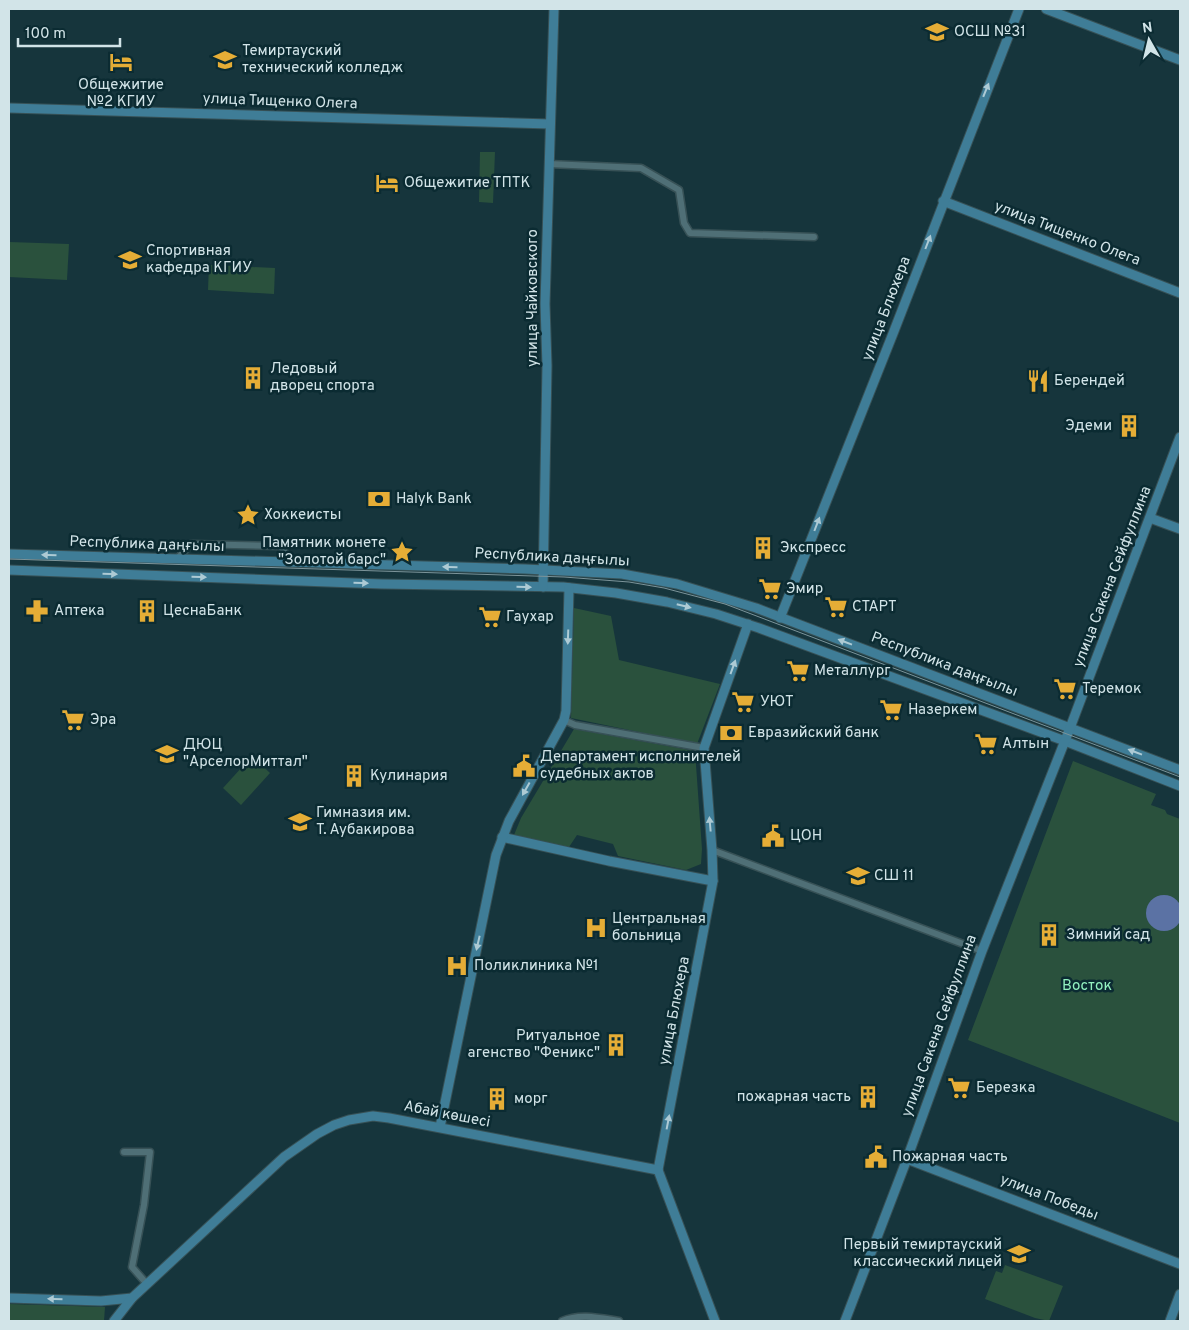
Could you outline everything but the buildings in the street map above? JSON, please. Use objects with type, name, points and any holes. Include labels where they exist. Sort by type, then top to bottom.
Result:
[{"type":"street","name":"улица Чайковского","points":[[543,587],[547,366],[545,304],[554,9]]},
{"type":"street","name":"улица Блюхера","points":[[780,618],[894,331],[1018,9]]},
{"type":"street","points":[[1046,9],[1180,60]]},
{"type":"street","name":"улица Тищенко Олега","points":[[9,108],[550,124]]},
{"type":"street","points":[[549,164],[640,168],[678,190],[684,223],[690,234],[814,237]]},
{"type":"street","name":"улица Тищенко Олега","points":[[943,201],[1180,293]]},
{"type":"street","name":"улица Сакена Сейфуллина","points":[[845,1321],[982,951],[1065,741],[1180,437]]},
{"type":"street","points":[[1150,518],[1180,529]]},
{"type":"street","points":[[177,560],[191,544],[280,546],[294,563]]},
{"type":"street","name":"Республика даңғылы","points":[[9,554],[544,569],[622,574],[677,584],[747,605],[1180,770]]},
{"type":"street","name":"Республика даңғылы","points":[[9,570],[382,584],[570,588],[616,593],[667,602],[748,624],[1065,741],[1180,786]]},
{"type":"street","points":[[440,1127],[496,855],[509,821],[564,720],[567,694],[570,588]]},
{"type":"street","name":"улица Блюхера","points":[[658,1170],[713,881],[704,748],[748,624]]},
{"type":"street","points":[[564,720],[576,725],[704,748]]},
{"type":"street","points":[[502,837],[609,861],[713,881]]},
{"type":"street","points":[[712,850],[982,951]]},
{"type":"street","name":"Абай көшесі","points":[[114,1321],[132,1298],[284,1158],[317,1134],[347,1120],[372,1116],[440,1127],[658,1170]]},
{"type":"street","points":[[124,1152],[150,1152],[144,1205],[132,1267],[147,1284]]},
{"type":"street","name":"улица Победы","points":[[906,1159],[1180,1264]]},
{"type":"street","points":[[658,1170],[715,1321]]},
{"type":"street","points":[[1170,1321],[1180,1294]]},
{"type":"street","points":[[9,1298],[101,1301],[132,1298]]},
{"type":"street","points":[[562,1321],[569,1318],[588,1316],[619,1321]]},
{"type":"green space","points":[[480,152],[495,152],[493,203],[479,202]]},
{"type":"green space","points":[[9,242],[69,244],[67,280],[9,277]]},
{"type":"green space","points":[[209,265],[275,268],[274,294],[208,290]]},
{"type":"green space","points":[[574,608],[611,616],[619,660],[720,684],[697,744],[571,718]]},
{"type":"green space","points":[[574,729],[695,751],[702,849],[701,864],[686,870],[618,856],[613,844],[577,835],[569,847],[514,835],[521,818]]},
{"type":"green space","points":[[252,756],[270,773],[241,805],[223,788]]},
{"type":"green space","name":"Восток","points":[[1073,761],[1156,794],[1151,805],[1165,810],[1167,814],[1180,819],[1180,1123],[968,1040]]},
{"type":"green space","points":[[1005,1265],[1063,1286],[1049,1321],[1035,1318],[985,1299],[996,1271],[1002,1273]]},
{"type":"green space","points":[[9,1304],[105,1307],[104,1321],[9,1320]]},
{"type":"water","points":[[1164,895],[1177,900],[1182,913],[1177,926],[1164,931],[1151,926],[1146,913],[1151,900]]},
{"type":"tram line","points":[[9,559],[564,577],[629,582],[664,588],[725,604],[1180,777]]},
{"type":"place","name":"ОСШ №31","points":[[937,32]]},
{"type":"place","name":"Темиртауский технический колледж","points":[[225,60]]},
{"type":"place","name":"Общежитие №2 КГИУ","points":[[121,62]]},
{"type":"place","name":"Общежитие ТПТК","points":[[387,183]]},
{"type":"place","name":"Спортивная кафедра КГИУ","points":[[130,260]]},
{"type":"place","name":"Ледовый дворец спорта","points":[[253,378]]},
{"type":"place","name":"Берендей","points":[[1038,381]]},
{"type":"place","name":"Эдеми","points":[[1129,426]]},
{"type":"place","name":"Halyk Bank","points":[[379,499]]},
{"type":"place","name":"Хоккеисты","points":[[248,515]]},
{"type":"place","name":"Экспресс","points":[[763,548]]},
{"type":"place","name":"Памятник монете \"Золотой барс\"","points":[[402,552]]},
{"type":"place","name":"Эмир","points":[[770,589]]},
{"type":"place","name":"СТАРТ","points":[[836,607]]},
{"type":"place","name":"Аптека","points":[[37,611]]},
{"type":"place","name":"ЦеснаБанк","points":[[147,611]]},
{"type":"place","name":"Гаухар","points":[[490,617]]},
{"type":"place","name":"Металлург","points":[[798,671]]},
{"type":"place","name":"Теремок","points":[[1065,689]]},
{"type":"place","name":"УЮТ","points":[[743,702]]},
{"type":"place","name":"Назеркем","points":[[891,710]]},
{"type":"place","name":"Эра","points":[[73,720]]},
{"type":"place","name":"Евразийский банк","points":[[731,733]]},
{"type":"place","name":"Алтын","points":[[986,744]]},
{"type":"place","name":"ДЮЦ \"АрселорМиттал\"","points":[[167,754]]},
{"type":"place","name":"Департамент исполнителей судебных актов","points":[[524,766]]},
{"type":"place","name":"Кулинария","points":[[354,776]]},
{"type":"place","name":"Гимназия им. Т. Аубакирова","points":[[300,822]]},
{"type":"place","name":"ЦОН","points":[[773,836]]},
{"type":"place","name":"СШ 11","points":[[858,876]]},
{"type":"place","name":"Центральная больница","points":[[596,928]]},
{"type":"place","name":"Зимний сад","points":[[1049,935]]},
{"type":"place","name":"Поликлиника №1","points":[[457,966]]},
{"type":"place","name":"Ритуальное агенство \"Феникс\"","points":[[616,1045]]},
{"type":"place","name":"Березка","points":[[959,1088]]},
{"type":"place","name":"пожарная часть","points":[[868,1097]]},
{"type":"place","name":"морг","points":[[497,1099]]},
{"type":"place","name":"Пожарная часть","points":[[876,1157]]},
{"type":"place","name":"Первый темиртауский классический лицей","points":[[1019,1254]]}]
